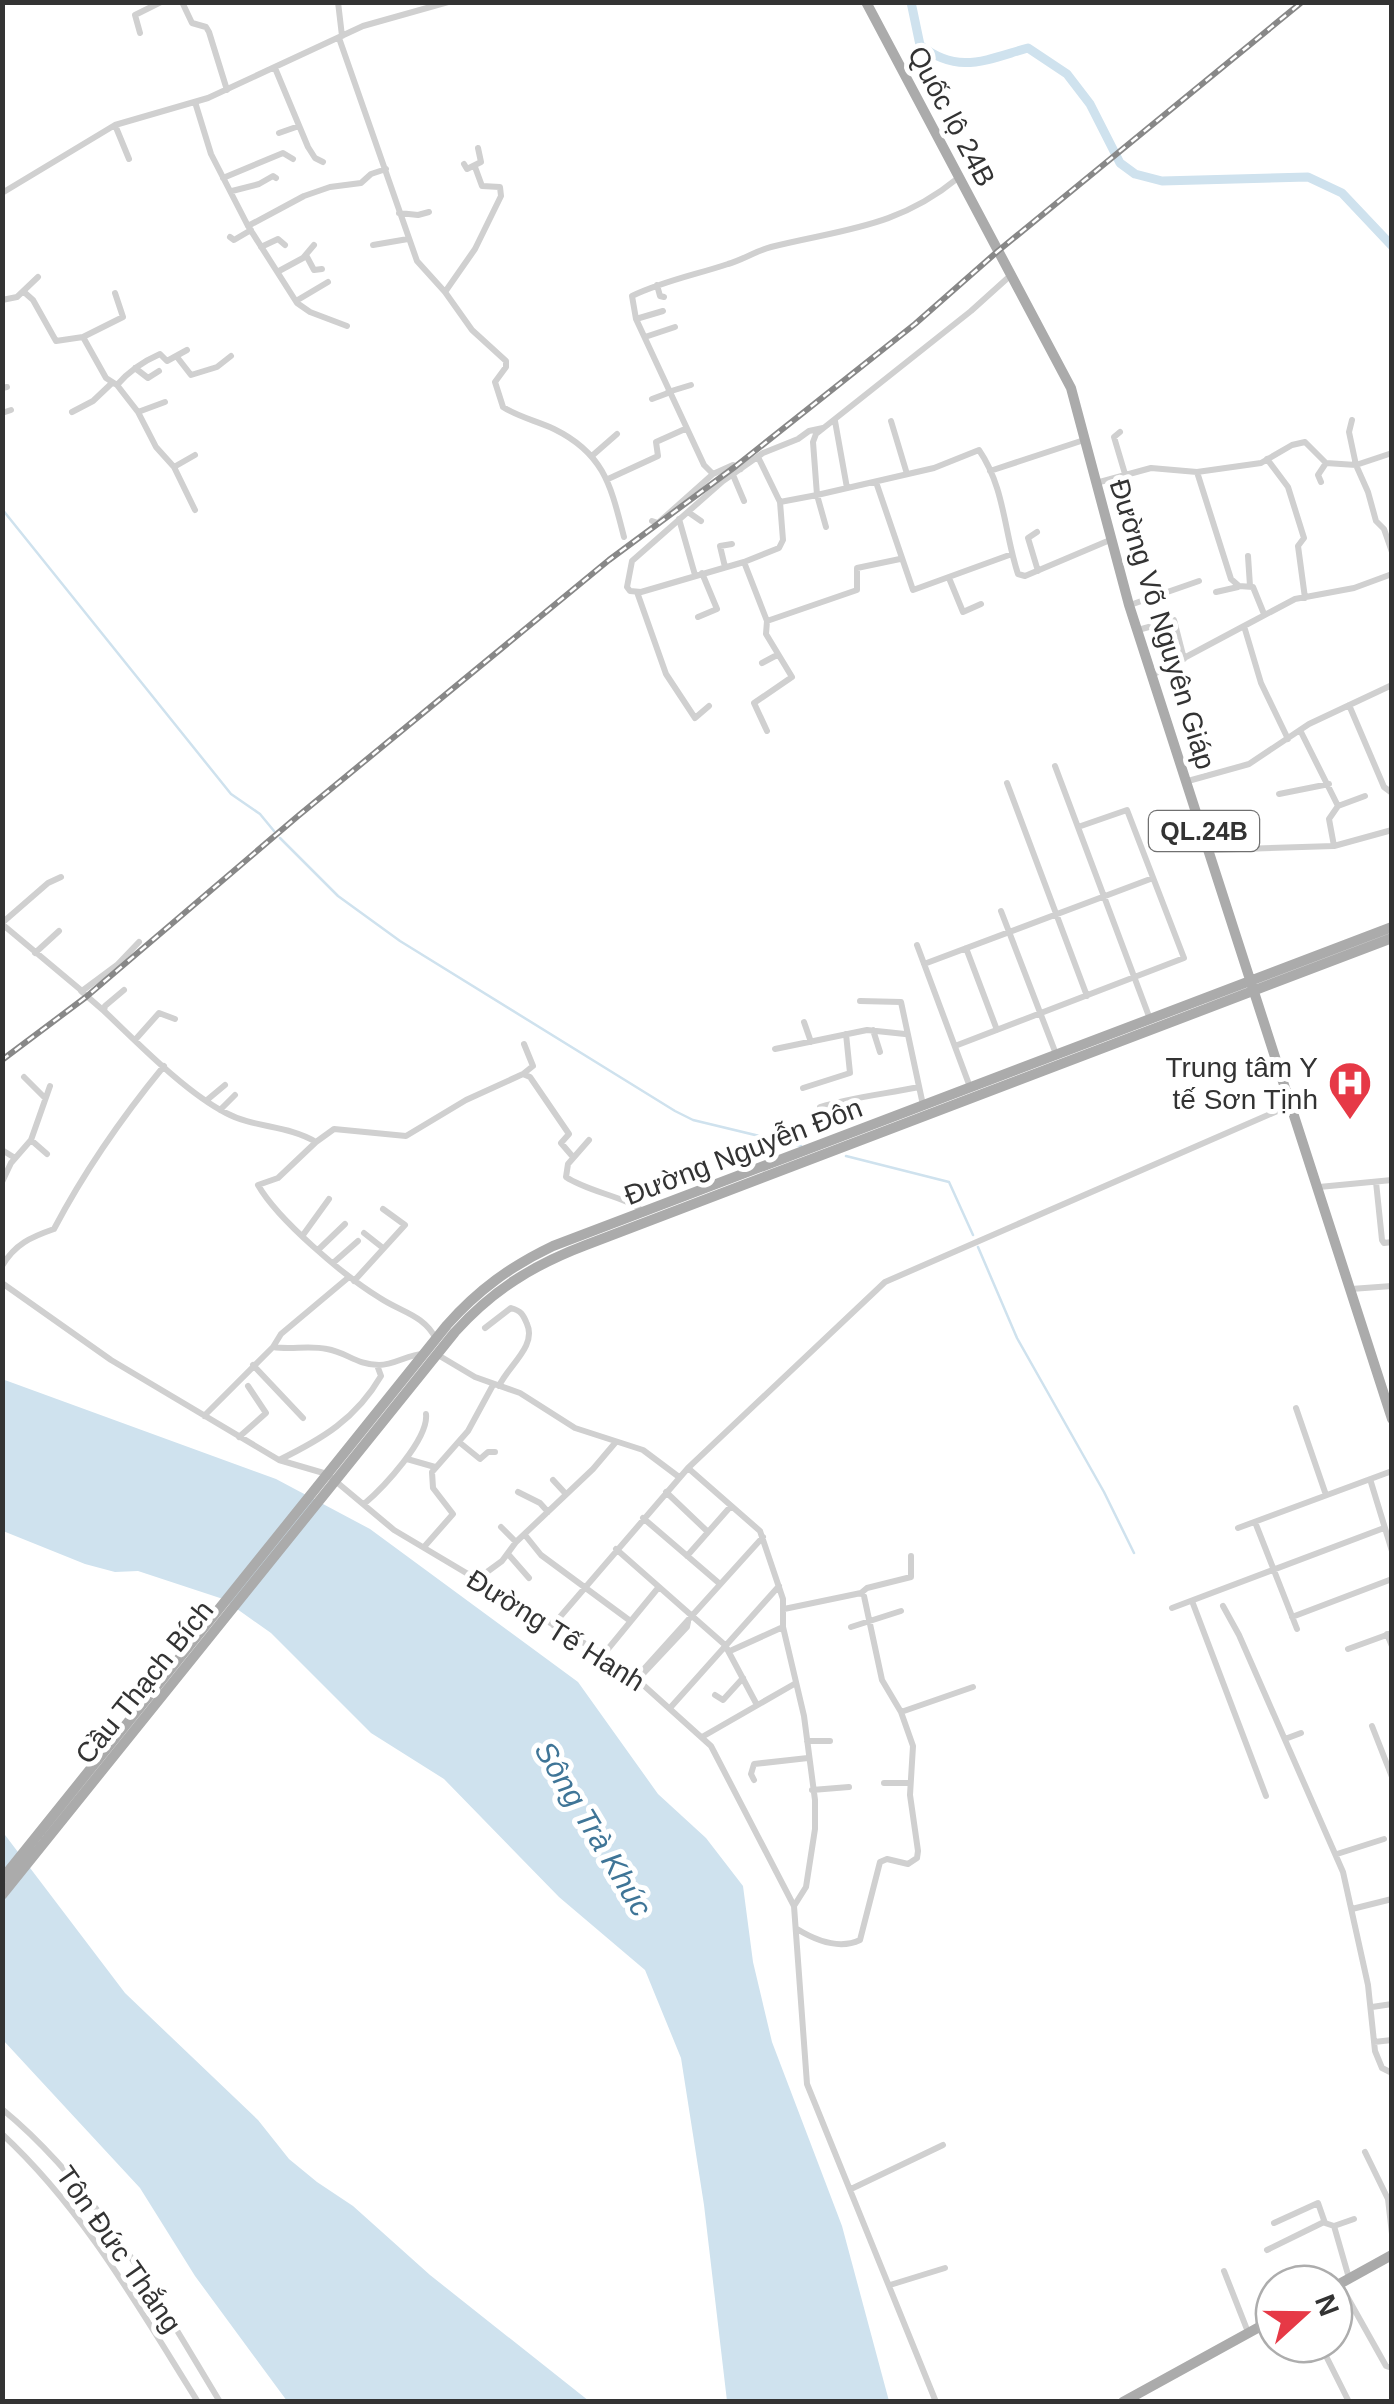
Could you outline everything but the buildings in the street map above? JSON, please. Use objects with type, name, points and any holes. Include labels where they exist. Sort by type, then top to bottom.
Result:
[{"type":"main road","name":"Quốc lộ 24B","points":[[866,2],[998,251]]},
{"type":"main road","name":"Đường Võ Nguyên Giáp","points":[[998,251],[1064,370],[1129,606],[1392,1419]]},
{"type":"main road","points":[[1253,986],[1392,926]]},
{"type":"main road","points":[[1253,986],[1392,938]]},
{"type":"main road","name":"Đường Nguyễn Đôn","points":[[316,1495],[431,1356],[484,1302],[528,1269],[772,1169],[1253,986]]},
{"type":"main road","name":"Đường Nguyễn Đôn","points":[[431,1356],[436,1339],[478,1293],[511,1268],[554,1246],[643,1212],[772,1169]]},
{"type":"main road","name":"Cầu Thạch Bích","points":[[2,1879],[316,1495]]},
{"type":"main road","name":"Cầu Thạch Bích","points":[[2,1895],[316,1495]]},
{"type":"main road","points":[[1354,2276],[1392,2256]]},
{"type":"main road","points":[[1123,2402],[1254,2330]]},
{"type":"street","points":[[140,33],[135,15],[161,2]]},
{"type":"street","points":[[182,2],[192,24],[206,27],[209,32],[226,90]]},
{"type":"street","points":[[338,2],[340,37],[421,268],[445,292],[472,330],[508,364],[495,382],[503,407],[554,429],[593,456],[608,479],[624,537]]},
{"type":"street","points":[[2,193],[115,124],[195,102],[389,17],[448,2]]},
{"type":"street","points":[[275,68],[313,156],[323,162]]},
{"type":"street","points":[[195,102],[202,133],[223,178],[301,308],[347,326]]},
{"type":"street","points":[[115,124],[128,159]]},
{"type":"street","points":[[280,132],[299,126]]},
{"type":"street","points":[[464,164],[466,169],[482,160],[478,148]]},
{"type":"street","points":[[223,178],[284,153],[293,159]]},
{"type":"street","points":[[445,292],[475,249],[501,196],[500,187],[482,186],[475,166]]},
{"type":"street","points":[[230,236],[234,240],[304,196],[361,183],[386,169]]},
{"type":"street","points":[[713,474],[704,465],[668,392],[636,319],[632,296],[681,275],[731,263],[767,248],[876,225],[920,204],[959,177]]},
{"type":"street","points":[[232,190],[276,178]]},
{"type":"street","points":[[399,213],[429,212]]},
{"type":"street","points":[[261,247],[278,239],[285,245]]},
{"type":"street","points":[[372,245],[408,239]]},
{"type":"street","points":[[279,271],[306,255],[314,245]]},
{"type":"street","points":[[306,255],[314,270],[322,269]]},
{"type":"street","points":[[826,527],[816,495],[813,442],[823,428],[971,312],[1011,275]]},
{"type":"street","points":[[2,300],[24,292],[38,277]]},
{"type":"street","points":[[296,300],[328,282]]},
{"type":"street","points":[[657,285],[664,297]]},
{"type":"street","points":[[24,292],[34,300],[56,341],[82,337],[123,317],[115,293]]},
{"type":"street","points":[[636,319],[663,311]]},
{"type":"street","points":[[644,336],[675,327]]},
{"type":"street","points":[[82,337],[138,412],[156,447],[174,467],[195,510]]},
{"type":"street","points":[[72,412],[159,354],[166,362],[186,350]]},
{"type":"street","points":[[654,354],[667,350]]},
{"type":"street","points":[[176,357],[190,375],[217,367],[231,356]]},
{"type":"street","points":[[135,368],[148,378],[159,371]]},
{"type":"street","points":[[652,399],[690,384]]},
{"type":"street","points":[[138,412],[165,402]]},
{"type":"street","points":[[834,420],[848,488]]},
{"type":"street","points":[[1352,420],[1351,450],[1376,521],[1384,529],[1392,552]]},
{"type":"street","points":[[891,421],[907,474]]},
{"type":"street","points":[[758,457],[780,502],[782,544],[744,562],[637,592],[626,587],[632,560],[733,475],[758,457],[823,428]]},
{"type":"street","points":[[608,479],[658,456],[656,442],[685,429]]},
{"type":"street","points":[[1120,432],[1114,437],[1124,474]]},
{"type":"street","points":[[593,456],[617,434]]},
{"type":"street","points":[[990,472],[1086,440]]},
{"type":"street","points":[[1096,484],[1151,468],[1197,472],[1261,463],[1304,442],[1326,462],[1356,465],[1392,453]]},
{"type":"street","points":[[780,502],[934,468],[979,450],[1007,522],[1018,574],[1038,571],[1110,540]]},
{"type":"street","points":[[174,467],[195,455]]},
{"type":"street","points":[[1268,459],[1288,487],[1304,538],[1298,546],[1305,598]]},
{"type":"street","points":[[1321,482],[1318,475],[1326,462]]},
{"type":"street","points":[[652,520],[658,523],[713,474],[733,464],[741,469]]},
{"type":"street","points":[[1197,472],[1231,579],[1240,586]]},
{"type":"street","points":[[733,475],[744,501]]},
{"type":"street","points":[[876,482],[913,590],[1012,554]]},
{"type":"street","points":[[688,512],[701,521]]},
{"type":"street","points":[[679,519],[698,574],[717,610],[698,617]]},
{"type":"street","points":[[1037,532],[1028,538],[1038,571]]},
{"type":"street","points":[[725,567],[720,546],[732,544]]},
{"type":"street","points":[[1248,556],[1250,586],[1264,614]]},
{"type":"street","points":[[767,622],[857,590],[857,568],[900,559]]},
{"type":"street","points":[[744,562],[767,622],[766,634],[792,678],[754,703],[767,731]]},
{"type":"street","points":[[1154,674],[1264,614],[1305,598],[1354,588],[1392,574]]},
{"type":"street","points":[[949,578],[964,612],[981,604]]},
{"type":"street","points":[[1129,606],[1199,581]]},
{"type":"street","points":[[1216,592],[1250,586]]},
{"type":"street","points":[[637,592],[666,674],[696,718],[709,706]]},
{"type":"street","points":[[1138,630],[1174,620],[1184,659]]},
{"type":"street","points":[[1244,626],[1262,683],[1288,740]]},
{"type":"street","points":[[762,662],[777,656]]},
{"type":"street","points":[[1188,781],[1249,764],[1300,730],[1349,704],[1390,689]]},
{"type":"street","points":[[1349,704],[1385,790],[1392,794]]},
{"type":"street","points":[[1300,730],[1338,806]]},
{"type":"street","points":[[1055,766],[1152,1024]]},
{"type":"street","points":[[1007,783],[1087,996]]},
{"type":"street","points":[[1279,794],[1329,784]]},
{"type":"street","points":[[1334,846],[1328,819],[1338,806],[1365,796]]},
{"type":"street","points":[[955,1046],[1184,958],[1127,810],[1078,828]]},
{"type":"street","points":[[1210,850],[1334,846],[1392,830]]},
{"type":"street","points":[[61,877],[48,883],[2,924],[220,1110],[316,1142]]},
{"type":"street","points":[[924,964],[1153,878]]},
{"type":"street","points":[[1001,911],[1058,1060]]},
{"type":"street","points":[[34,952],[59,931]]},
{"type":"street","points":[[80,990],[116,965],[139,942]]},
{"type":"street","points":[[917,945],[973,1093]]},
{"type":"street","points":[[966,948],[997,1030]]},
{"type":"street","points":[[104,1012],[105,1006],[124,990]]},
{"type":"street","points":[[860,1001],[899,1000],[925,1111]]},
{"type":"street","points":[[135,1040],[158,1014],[175,1019]]},
{"type":"street","points":[[804,1022],[811,1042]]},
{"type":"street","points":[[775,1049],[873,1030],[906,1034]]},
{"type":"street","points":[[873,1030],[880,1052]]},
{"type":"street","points":[[803,1088],[850,1072],[846,1034]]},
{"type":"street","points":[[436,1339],[426,1322],[351,1279],[303,1235],[258,1185],[278,1178],[337,1128],[406,1136],[466,1100],[523,1074],[533,1066],[524,1044]]},
{"type":"street","points":[[2,1266],[11,1251],[26,1240],[54,1229],[128,1111],[164,1066]]},
{"type":"street","points":[[523,1074],[530,1076],[569,1134],[560,1143],[574,1158]]},
{"type":"street","points":[[24,1077],[45,1098]]},
{"type":"street","points":[[207,1100],[225,1085]]},
{"type":"street","points":[[2,1182],[31,1140],[50,1086]]},
{"type":"street","points":[[820,1107],[854,1097],[868,1098],[919,1087]]},
{"type":"street","points":[[220,1110],[234,1095]]},
{"type":"street","points":[[553,1625],[688,1468],[885,1282],[1291,1105]]},
{"type":"street","points":[[304,1135],[311,1123]]},
{"type":"street","points":[[31,1140],[46,1154]]},
{"type":"street","points":[[589,1140],[566,1170],[569,1180],[633,1204],[643,1212]]},
{"type":"street","points":[[2,1150],[15,1158]]},
{"type":"street","points":[[1318,1187],[1392,1180]]},
{"type":"street","points":[[1376,1182],[1382,1240],[1384,1244],[1392,1242]]},
{"type":"street","points":[[303,1235],[330,1199]]},
{"type":"street","points":[[204,1416],[273,1347],[281,1334],[351,1279],[405,1225],[382,1209]]},
{"type":"street","points":[[320,1249],[345,1224]]},
{"type":"street","points":[[364,1233],[383,1248]]},
{"type":"street","points":[[334,1263],[358,1242]]},
{"type":"street","name":"Đường Tế Hanh","points":[[2,1283],[111,1360],[279,1460],[331,1477],[380,1520],[641,1677],[702,1737],[721,1760],[794,1906],[807,2084],[936,2402]]},
{"type":"street","points":[[1351,1289],[1392,1286]]},
{"type":"street","points":[[424,1548],[452,1514],[433,1488],[435,1466],[468,1431],[530,1341],[530,1330],[522,1313],[511,1308],[485,1328]]},
{"type":"street","points":[[273,1347],[336,1350],[352,1362],[377,1365],[431,1356],[538,1403],[575,1428],[652,1455],[679,1478]]},
{"type":"street","points":[[253,1364],[303,1418]]},
{"type":"street","points":[[279,1460],[349,1420],[382,1376],[377,1365]]},
{"type":"street","points":[[240,1437],[266,1412],[248,1386]]},
{"type":"street","points":[[1296,1408],[1326,1495]]},
{"type":"street","points":[[364,1504],[407,1459],[426,1424],[426,1414]]},
{"type":"street","points":[[458,1442],[480,1459],[495,1452]]},
{"type":"street","points":[[476,1580],[508,1554],[616,1443]]},
{"type":"street","points":[[407,1459],[435,1466]]},
{"type":"street","points":[[688,1468],[750,1520],[763,1537],[780,1586],[783,1627],[807,1741],[815,1829],[803,1895],[794,1906]]},
{"type":"street","points":[[1238,1528],[1392,1471]]},
{"type":"street","points":[[1370,1479],[1392,1551]]},
{"type":"street","points":[[553,1480],[565,1493]]},
{"type":"street","points":[[518,1492],[540,1502],[548,1512]]},
{"type":"street","points":[[666,1492],[708,1532]]},
{"type":"street","points":[[686,1556],[731,1506]]},
{"type":"street","points":[[643,1518],[720,1584]]},
{"type":"street","points":[[1255,1522],[1297,1629]]},
{"type":"street","points":[[500,1527],[516,1542]]},
{"type":"street","points":[[1172,1608],[1384,1528]]},
{"type":"street","points":[[525,1535],[541,1554],[630,1620]]},
{"type":"street","points":[[641,1677],[763,1537]]},
{"type":"street","points":[[616,1548],[690,1620],[728,1648],[756,1704]]},
{"type":"street","points":[[508,1554],[530,1578]]},
{"type":"street","points":[[784,1608],[860,1593],[911,1577],[911,1556]]},
{"type":"street","points":[[1292,1616],[1392,1579]]},
{"type":"street","points":[[670,1708],[780,1586]]},
{"type":"street","points":[[602,1654],[658,1588]]},
{"type":"street","points":[[796,1928],[830,1942],[860,1940],[880,1862],[887,1859],[908,1864],[917,1858],[910,1783],[913,1746],[901,1712],[882,1680],[860,1593]]},
{"type":"street","points":[[1192,1601],[1266,1796]]},
{"type":"street","points":[[1223,1606],[1337,1854],[1372,2007],[1374,2042],[1382,2068],[1392,2073]]},
{"type":"street","points":[[850,1627],[902,1611]]},
{"type":"street","points":[[728,1648],[783,1627]]},
{"type":"street","points":[[1348,1649],[1389,1633],[1392,1646]]},
{"type":"street","points":[[715,1695],[723,1700],[743,1678]]},
{"type":"street","points":[[702,1737],[796,1683]]},
{"type":"street","points":[[901,1712],[973,1688]]},
{"type":"street","points":[[1372,1726],[1392,1777]]},
{"type":"street","points":[[1285,1739],[1302,1733]]},
{"type":"street","points":[[807,1741],[830,1741]]},
{"type":"street","points":[[754,1780],[754,1764],[808,1758]]},
{"type":"street","points":[[884,1783],[910,1783]]},
{"type":"street","points":[[812,1790],[849,1787]]},
{"type":"street","points":[[1337,1854],[1384,1839]]},
{"type":"street","points":[[1352,1908],[1392,1899]]},
{"type":"street","points":[[1372,2007],[1392,2004]]},
{"type":"street","points":[[1374,2042],[1392,2040]]},
{"type":"street","name":"Tôn Đức Thắng","points":[[4,2114],[78,2182],[220,2402]]},
{"type":"street","points":[[2,2134],[31,2160],[92,2235],[198,2402]]},
{"type":"street","points":[[851,2189],[943,2145]]},
{"type":"street","points":[[1365,2152],[1388,2199],[1392,2234]]},
{"type":"street","points":[[1274,2223],[1318,2202],[1324,2222]]},
{"type":"street","points":[[1268,2250],[1324,2222],[1334,2226],[1354,2219]]},
{"type":"street","points":[[92,2235],[108,2224]]},
{"type":"street","points":[[1334,2226],[1339,2264]]},
{"type":"street","points":[[890,2285],[945,2268]]},
{"type":"street","points":[[1224,2271],[1248,2333]]},
{"type":"street","points":[[1354,2307],[1386,2366],[1392,2368]]},
{"type":"street","points":[[1330,2364],[1350,2402]]},
{"type":"water","name":"Sông Trà Khúc","points":[[2,1379],[276,1479],[370,1529],[578,1682],[658,1794],[706,1838],[743,1886],[753,1962],[772,2042],[842,2226],[889,2401],[727,2401],[704,2205],[681,2058],[645,1970],[559,1897],[444,1779],[371,1733],[271,1633],[223,1599],[138,1571],[115,1572],[85,1564],[3,1531]]},
{"type":"water","points":[[2,1831],[125,1993],[258,2120],[289,2159],[353,2206],[430,2275],[589,2401],[287,2401],[195,2276],[140,2188],[3,2040]]},
{"type":"waterway","points":[[911,2],[920,45],[934,54],[947,60],[972,62],[1028,48],[1067,74],[1090,104],[1120,163],[1135,174],[1162,181],[1308,177],[1342,193],[1392,246]]},
{"type":"waterway","points":[[2,509],[231,794],[260,814],[274,831]]},
{"type":"waterway","points":[[280,838],[338,896],[400,941],[675,1111],[693,1120],[801,1146]]},
{"type":"waterway","points":[[846,1156],[949,1182],[973,1235]]},
{"type":"waterway","points":[[978,1247],[1017,1338],[1134,1553]]},
{"type":"railway","points":[[2,1060],[86,997],[609,560],[736,466],[915,324],[998,251],[1302,2]]},
{"type":"place","name":"Trung tâm Y tế Sơn Tịnh","points":[[1350,1121]]}]
